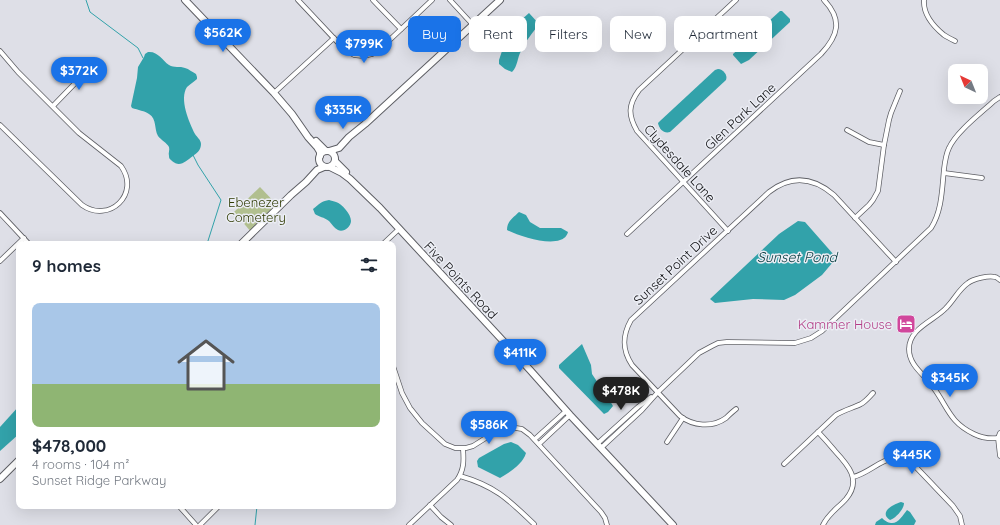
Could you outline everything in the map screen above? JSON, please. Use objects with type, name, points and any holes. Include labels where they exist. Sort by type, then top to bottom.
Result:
[{"type":"street","points":[[185,0],[274,93],[292,114],[320,152],[320,163],[342,173],[380,208]]},
{"type":"street","points":[[298,0],[344,49],[354,55],[363,56],[372,54],[379,50],[432,0]]},
{"type":"street","points":[[373,0],[401,29]]},
{"type":"street","points":[[450,0],[469,21]]},
{"type":"street","points":[[483,16],[500,0]]},
{"type":"street","name":"Clydesdale Lane","points":[[728,230],[637,131],[632,122],[630,112],[634,96],[639,90],[736,0]]},
{"type":"street","name":"Glen Park Lane","points":[[627,234],[828,46],[835,34],[836,22],[832,11],[824,0]]},
{"type":"street","points":[[922,1],[925,12],[931,22],[944,36],[955,41]]},
{"type":"street","points":[[244,241],[317,170],[334,164],[335,160],[345,146],[366,124],[469,29]]},
{"type":"street","points":[[274,93],[334,38]]},
{"type":"street","points":[[0,51],[18,72],[79,133],[117,162],[125,171],[128,183],[127,191],[119,204],[107,210],[96,211],[87,208],[82,205],[0,125]]},
{"type":"street","points":[[53,106],[84,75],[88,63]]},
{"type":"street","points":[[855,218],[870,205],[878,190],[884,145],[891,113],[900,91]]},
{"type":"street","points":[[274,93],[293,112],[312,137],[328,151],[334,154],[335,160],[342,169],[362,185],[380,208]]},
{"type":"street","points":[[599,446],[638,407],[658,392],[699,353],[712,346],[718,343],[732,341],[795,343],[811,338],[822,331],[896,262],[925,234],[935,222],[940,210],[947,153],[953,141],[1000,97]]},
{"type":"street","points":[[291,195],[316,166],[324,152],[339,148],[349,137],[366,124]]},
{"type":"street","points":[[847,130],[869,142],[884,145]]},
{"type":"street","points":[[944,174],[982,178]]},
{"type":"street","points":[[802,175],[802,180],[818,184],[828,190],[896,262]]},
{"type":"street","name":"Sunset Point Drive","points":[[683,418],[677,414],[632,365],[626,354],[624,342],[628,325],[635,316],[775,187],[788,182],[802,180]]},
{"type":"street","name":"Five Points Road","points":[[380,208],[673,525]]},
{"type":"street","points":[[0,213],[26,241]]},
{"type":"street","points":[[386,241],[399,229]]},
{"type":"street","points":[[21,241],[24,238]]},
{"type":"street","points":[[0,261],[16,246]]},
{"type":"street","points":[[998,438],[991,439],[978,436],[960,426],[933,386],[913,364],[909,354],[909,348],[912,336],[918,329],[945,309],[969,282],[986,277],[994,277],[1000,280]]},
{"type":"street","points":[[396,375],[403,396],[410,408],[419,420],[445,444],[463,449],[473,446],[507,427],[525,431],[539,444],[601,512],[607,525]]},
{"type":"street","points":[[784,464],[841,412],[860,405],[873,393]]},
{"type":"street","points":[[667,442],[683,418],[698,424],[712,424],[726,418],[736,409]]},
{"type":"street","points":[[534,440],[568,413]]},
{"type":"street","points":[[539,444],[568,413]]},
{"type":"street","points":[[818,432],[847,464],[853,477],[850,494],[830,514],[823,525]]},
{"type":"street","points":[[1000,433],[998,438],[1000,456]]},
{"type":"street","points":[[409,525],[460,476],[464,466],[463,449]]},
{"type":"street","points":[[853,477],[860,475],[886,460],[898,458],[904,459],[914,465],[953,506],[962,523]]},
{"type":"street","points":[[0,479],[16,463]]},
{"type":"street","points":[[460,476],[480,482],[496,490],[510,500],[534,524]]},
{"type":"street","points":[[430,505],[438,515],[451,525]]},
{"type":"street","points":[[182,509],[196,525]]},
{"type":"street","points":[[200,525],[216,509]]},
{"type":"green space","name":"Ebenezer Cometery","points":[[260,187],[279,207],[252,233],[234,212]]},
{"type":"water","points":[[782,11],[790,19],[790,22],[772,39],[772,18]]},
{"type":"water","points":[[529,13],[535,20],[535,29],[527,40],[527,16],[526,16]]},
{"type":"water","points":[[148,52],[157,54],[171,66],[188,69],[196,74],[197,77],[197,79],[187,87],[184,104],[201,146],[200,150],[196,154],[180,164],[175,163],[169,158],[169,147],[158,136],[152,116],[146,112],[132,108],[131,106],[138,67],[145,54]]},
{"type":"water","points":[[502,52],[521,52],[512,72],[499,64]]},
{"type":"water","points":[[735,52],[758,52],[749,60],[741,64],[733,54]]},
{"type":"water","points":[[718,69],[725,73],[726,80],[670,132],[662,130],[658,123],[715,70]]},
{"type":"water","points":[[329,200],[341,205],[350,215],[351,223],[342,231],[335,228],[329,221],[315,214],[313,209],[321,202]]},
{"type":"water","points":[[519,212],[526,215],[530,222],[540,228],[561,228],[568,233],[561,240],[541,241],[507,230],[509,222]]},
{"type":"water","name":"Sunset Pond","points":[[798,221],[805,222],[834,255],[833,262],[822,275],[795,295],[784,300],[753,299],[715,303],[710,299],[779,234]]},
{"type":"water","points":[[582,344],[591,365],[592,374],[613,406],[604,414],[559,368],[559,365]]},
{"type":"water","points":[[16,409],[16,437],[0,451],[0,427]]},
{"type":"water","points":[[511,442],[518,445],[526,453],[522,461],[512,470],[500,478],[478,467],[477,461],[479,458],[504,444]]},
{"type":"water","points":[[901,502],[904,503],[904,505],[901,510],[890,520],[887,517],[886,511],[891,506]]},
{"type":"water","points":[[907,510],[916,521],[914,525],[875,525],[876,522],[882,518],[890,523],[894,523],[900,519]]},
{"type":"waterway","points":[[86,0],[90,12],[138,48],[143,58]]},
{"type":"waterway","points":[[193,155],[221,200],[208,241]]},
{"type":"waterway","points":[[255,525],[257,509]]},
{"type":"place","name":"Kammer House","points":[[906,324]]}]
